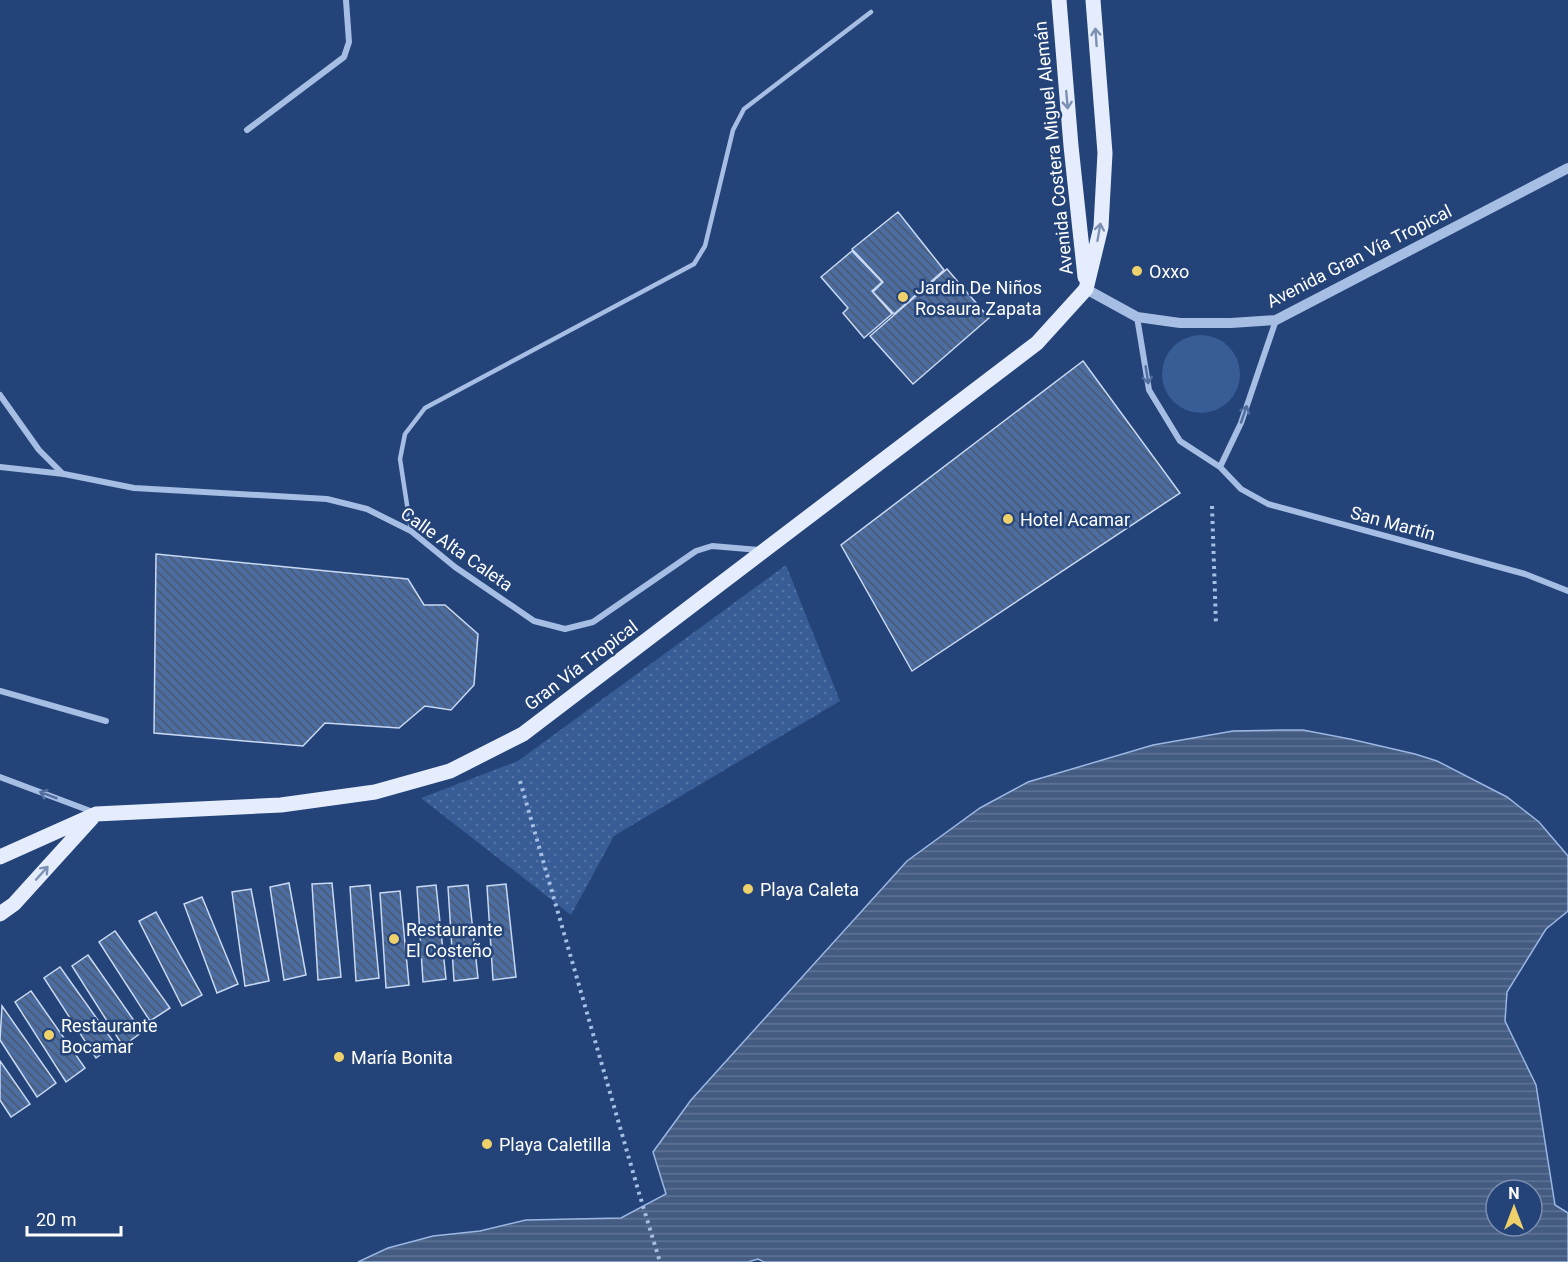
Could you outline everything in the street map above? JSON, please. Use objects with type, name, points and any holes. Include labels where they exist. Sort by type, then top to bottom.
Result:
[{"type":"main road","name":"Avenida Costera Miguel Alemán","points":[[1059,0],[1086,289]]},
{"type":"main road","name":"Avenida Costera Miguel Alemán","points":[[1086,289],[1101,227],[1105,153],[1093,0]]},
{"type":"main road","name":"Gran Vía Tropical","points":[[96,814],[281,805],[375,792],[450,771],[522,734],[1037,343],[1086,289]]},
{"type":"main road","points":[[0,857],[96,814]]},
{"type":"main road","points":[[0,914],[14,904],[96,814]]},
{"type":"street","points":[[247,130],[344,57],[349,42],[346,0]]},
{"type":"street","name":"Avenida Gran Vía Tropical","points":[[1086,289],[1137,317],[1180,322],[1231,323],[1276,320],[1568,168]]},
{"type":"street","name":"San Martín","points":[[1137,317],[1149,390],[1180,441],[1220,467],[1241,489],[1268,504],[1525,574],[1568,591]]},
{"type":"street","points":[[1220,467],[1241,423],[1276,320]]},
{"type":"street","points":[[0,395],[39,450],[64,474]]},
{"type":"street","name":"Calle Alta Caleta","points":[[0,467],[64,474],[134,488],[327,499],[366,509],[411,531],[455,567],[534,621],[565,629],[593,622],[696,550],[712,546],[766,550]]},
{"type":"street","points":[[0,691],[106,721]]},
{"type":"street","name":"Gran Vía Tropical","points":[[0,777],[96,814]]},
{"type":"lane","points":[[411,531],[400,459],[405,434],[425,408],[694,264],[705,246],[733,130],[744,109],[871,12]]},
{"type":"path","points":[[1212,506],[1216,625]]},
{"type":"path","points":[[520,781],[660,1262]]},
{"type":"shaded area","points":[[1201,335],[1216,338],[1229,346],[1237,359],[1240,374],[1237,389],[1229,402],[1216,410],[1201,413],[1186,410],[1173,402],[1165,389],[1162,374],[1165,359],[1173,346],[1186,338]]},
{"type":"shaded area","points":[[786,565],[840,701],[614,836],[571,915],[421,798],[518,761]]},
{"type":"shaded area","points":[[1303,730],[1415,754],[1437,761],[1507,797],[1539,822],[1568,856],[1568,911],[1546,929],[1507,992],[1505,1021],[1536,1085],[1555,1205],[1568,1213],[1568,1262],[764,1262],[758,1259],[748,1262],[358,1262],[388,1248],[433,1236],[480,1231],[526,1220],[621,1218],[666,1194],[653,1152],[691,1100],[907,861],[980,808],[1028,782],[1153,745],[1233,731]]},
{"type":"building","points":[[898,212],[944,270],[894,314],[873,292],[883,282],[852,249]]},
{"type":"building","points":[[852,251],[882,282],[872,291],[892,314],[864,338],[843,313],[848,308],[821,277]]},
{"type":"building","points":[[947,269],[989,318],[913,384],[870,336]]},
{"type":"building","name":"Hotel Acamar","points":[[1083,361],[1180,493],[912,671],[841,545]]},
{"type":"building","points":[[156,554],[408,579],[424,605],[445,605],[478,634],[474,685],[451,710],[425,706],[399,728],[325,723],[303,746],[154,733]]},
{"type":"building","points":[[289,883],[306,975],[284,980],[270,887]]},
{"type":"building","points":[[332,883],[341,977],[318,980],[312,884]]},
{"type":"building","points":[[506,884],[516,977],[493,980],[487,886]]},
{"type":"building","points":[[370,885],[379,978],[356,981],[350,887]]},
{"type":"building","points":[[436,885],[446,979],[423,982],[417,887]]},
{"type":"building","points":[[468,885],[478,978],[454,981],[448,887]]},
{"type":"building","points":[[251,889],[269,981],[245,986],[232,892]]},
{"type":"building","name":"Restaurante El Costeño","points":[[400,891],[409,985],[386,988],[380,893]]},
{"type":"building","points":[[202,897],[238,984],[217,993],[184,904]]},
{"type":"building","points":[[156,912],[202,995],[182,1006],[139,921]]},
{"type":"building","points":[[115,931],[170,1008],[150,1021],[99,942]]},
{"type":"building","points":[[88,955],[142,1032],[123,1046],[72,966]]},
{"type":"building","points":[[60,967],[115,1044],[96,1058],[44,978]]},
{"type":"building","name":"Restaurante Bocamar","points":[[31,991],[85,1068],[66,1082],[15,1002]]},
{"type":"building","points":[[2,1006],[56,1083],[37,1097],[0,1040]]},
{"type":"building","points":[[0,1061],[30,1104],[11,1117],[0,1100]]},
{"type":"place","name":"Oxxo","points":[[1137,271]]},
{"type":"place","name":"Jardin De Niños Rosaura Zapata","points":[[903,297]]},
{"type":"place","name":"Hotel Acamar","points":[[1008,519]]},
{"type":"place","name":"Playa Caleta","points":[[748,889]]},
{"type":"place","name":"Restaurante El Costeño","points":[[394,939]]},
{"type":"place","name":"Restaurante Bocamar","points":[[49,1035]]},
{"type":"place","name":"María Bonita","points":[[339,1057]]},
{"type":"place","name":"Playa Caletilla","points":[[487,1144]]}]
